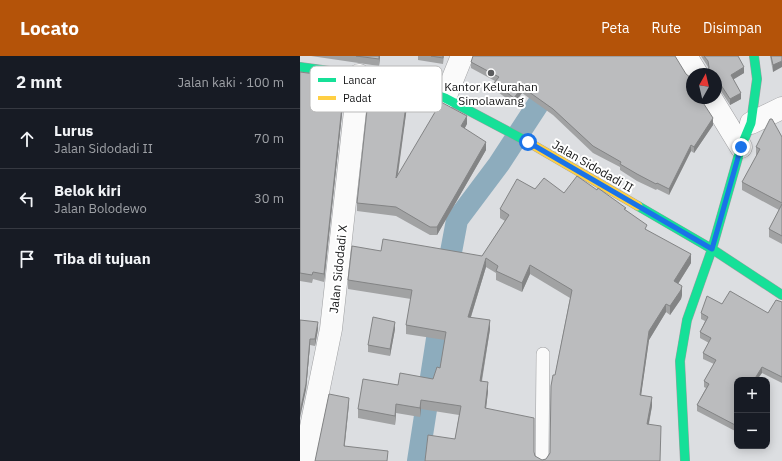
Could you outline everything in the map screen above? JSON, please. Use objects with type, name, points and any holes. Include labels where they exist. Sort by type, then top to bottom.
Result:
[{"type":"street","points":[[445,98],[462,56]]},
{"type":"street","points":[[686,56],[693,68]]},
{"type":"street","points":[[685,461],[680,361],[687,320],[712,249],[741,147],[751,123],[757,79],[754,56]]},
{"type":"street","name":"Jalan Sidodadi II","points":[[300,67],[310,68]]},
{"type":"street","name":"Jalan Sidodadi II","points":[[442,97],[506,129],[712,249],[782,294]]},
{"type":"street","points":[[715,104],[741,147]]},
{"type":"street","points":[[751,123],[782,108]]},
{"type":"street","name":"Jalan Sidodadi X","points":[[304,461],[331,329],[355,112]]},
{"type":"lane","points":[[542,461],[543,354]]},
{"type":"building","points":[[356,56],[379,56],[379,59]]},
{"type":"building","points":[[431,56],[443,56],[443,58]]},
{"type":"building","points":[[473,56],[675,56],[686,74],[686,104],[704,104],[713,118],[694,147],[691,145],[669,189],[637,174],[620,164],[621,162],[593,146],[553,109],[522,87],[514,98],[494,83],[499,77],[471,62]]},
{"type":"building","points":[[704,56],[738,56],[744,67],[731,75],[741,93],[730,99],[722,87],[722,68],[709,68],[708,61]]},
{"type":"building","points":[[771,56],[782,56],[782,61],[773,65]]},
{"type":"building","points":[[300,72],[310,73],[310,112],[341,112],[324,274],[313,272],[312,275],[300,273]]},
{"type":"building","points":[[442,103],[467,116],[461,126],[486,142],[437,227],[430,227],[396,207],[357,203],[367,112],[405,112],[396,178],[435,112],[442,112]]},
{"type":"building","points":[[770,119],[772,119],[782,137],[782,203],[742,182],[760,149],[756,147]]},
{"type":"building","points":[[577,176],[597,190],[598,188],[626,208],[624,209],[647,225],[645,229],[691,254],[674,281],[682,286],[681,290],[670,306],[666,304],[649,331],[640,395],[652,397],[647,424],[661,426],[660,461],[425,461],[428,435],[455,439],[461,406],[421,400],[420,408],[396,404],[395,416],[358,409],[363,379],[398,385],[400,373],[433,379],[437,367],[440,368],[446,332],[406,325],[412,290],[348,280],[352,246],[381,251],[383,239],[482,256],[509,215],[500,209],[517,179],[535,189],[544,178],[564,193]],"holes":[[[486,258],[498,266],[496,271],[522,283],[530,265],[572,290],[555,375],[553,375],[551,386],[550,453],[546,459],[542,460],[535,456],[534,452],[534,418],[485,408],[488,382],[480,381],[490,320],[468,317]]]},
{"type":"building","points":[[782,204],[782,236],[769,229]]},
{"type":"building","points":[[730,291],[768,313],[776,300],[782,302],[782,377],[762,367],[756,377],[734,377],[734,424],[697,405],[709,384],[704,381],[716,360],[703,353],[711,338],[700,332],[708,317],[701,313],[707,296],[722,304]]},
{"type":"building","points":[[373,317],[395,322],[390,349],[368,345]]},
{"type":"building","points":[[300,320],[318,322],[315,339],[310,339],[306,384],[300,412]]},
{"type":"building","points":[[329,394],[349,398],[344,446],[388,451],[387,461],[315,461]]},
{"type":"waterway","points":[[418,461],[448,268],[457,220],[499,164],[571,56]]},
{"type":"traffic: fast","points":[[685,461],[680,361],[687,320],[712,249],[741,147],[751,123],[757,79],[754,56]]},
{"type":"traffic: fast","points":[[300,67],[310,68]]},
{"type":"traffic: fast","points":[[442,97],[528,142]]},
{"type":"traffic: fast","points":[[638,206],[712,249],[782,295]]},
{"type":"traffic: slow","points":[[528,142],[638,206]]},
{"type":"place","name":"Kantor Kelurahan Simolawang","points":[[491,73]]},
{"type":"route","points":[[528,142],[712,249],[741,147]]}]
